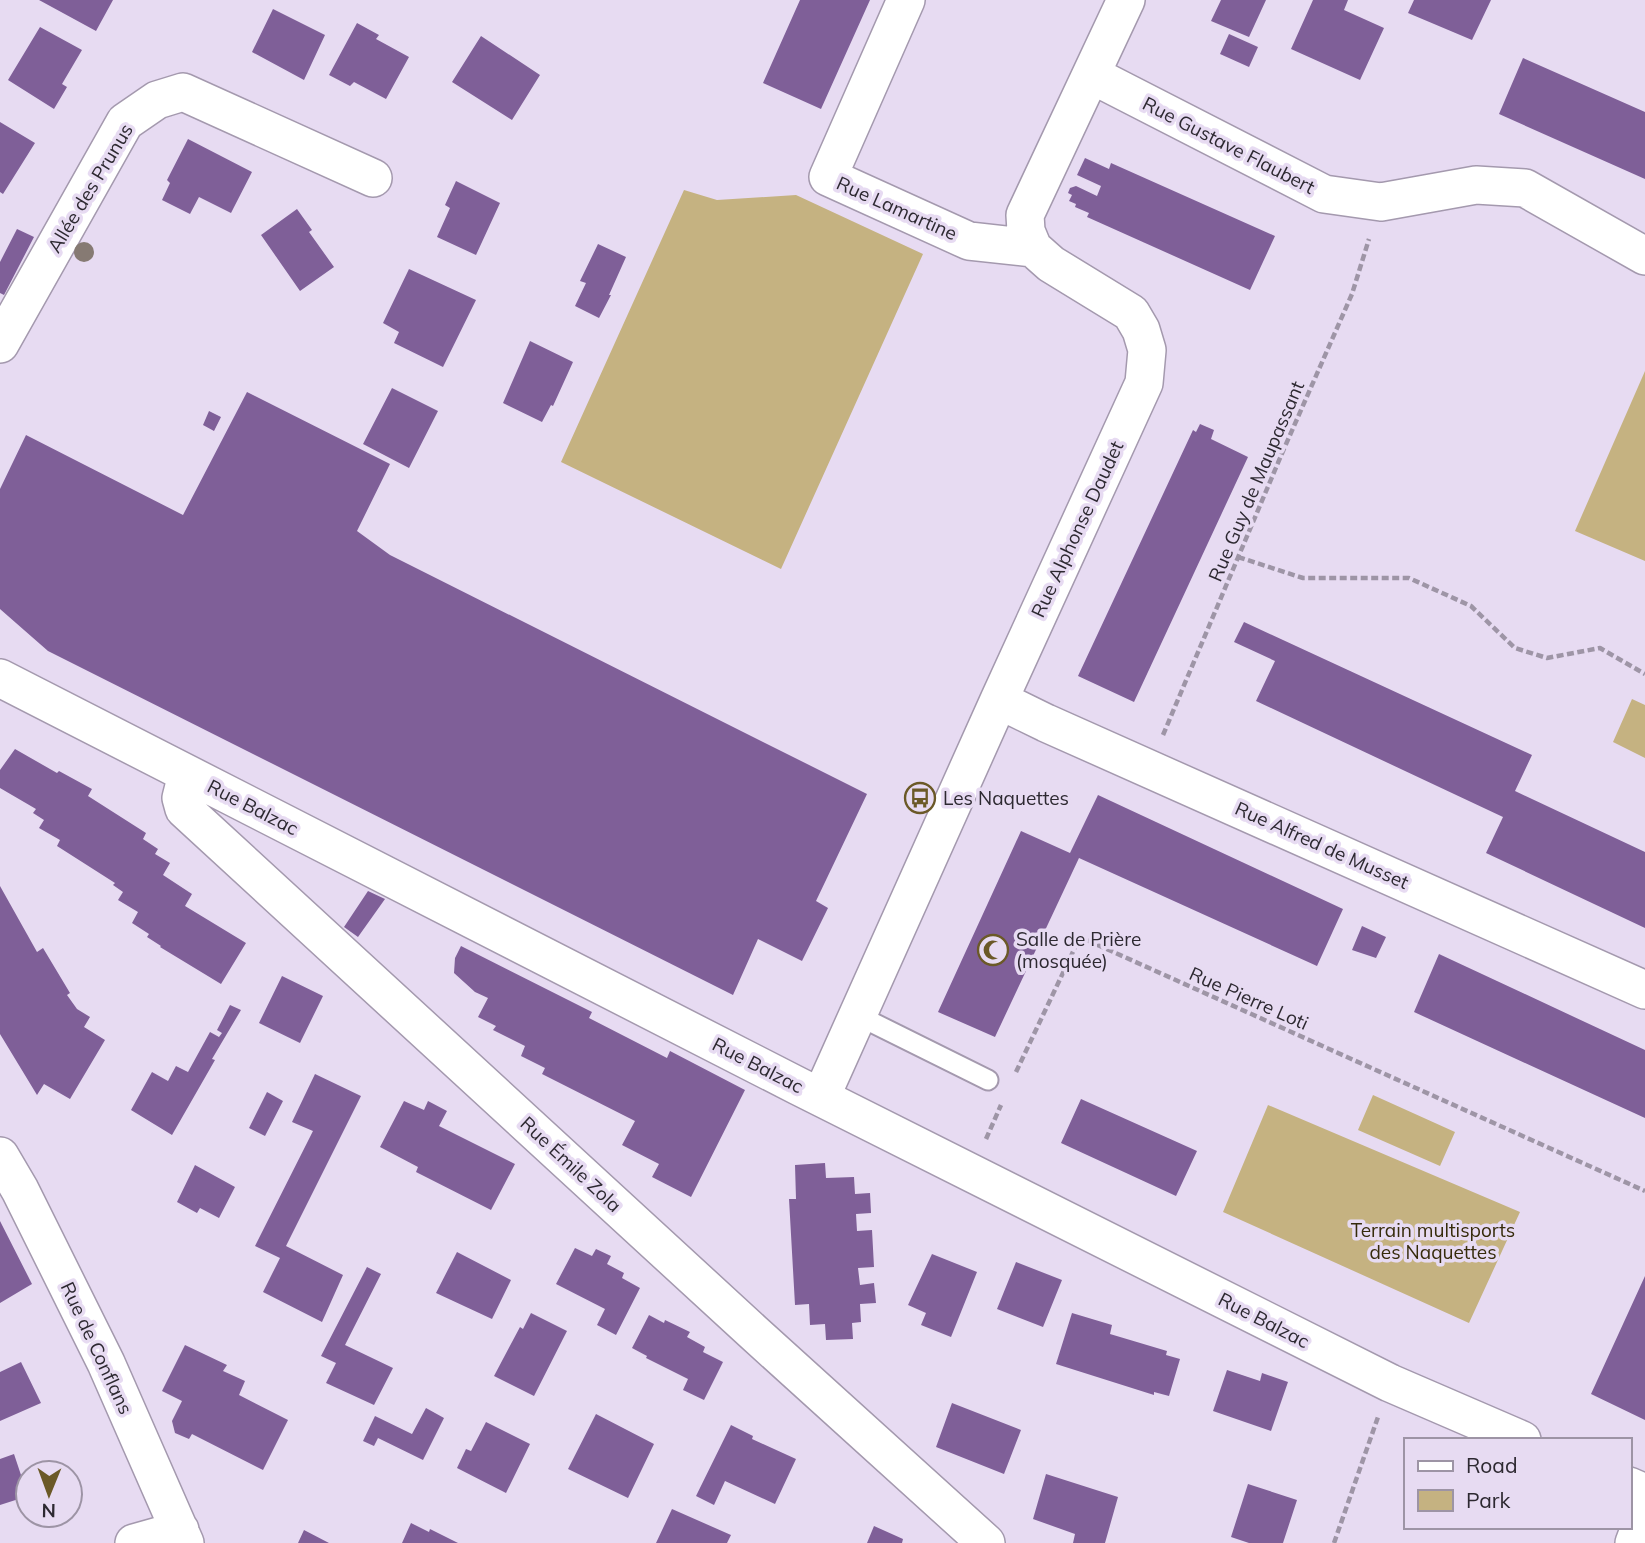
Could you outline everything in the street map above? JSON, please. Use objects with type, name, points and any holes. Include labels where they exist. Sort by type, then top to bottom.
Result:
[{"type":"street","name":"Rue Lamartine","points":[[906,0],[828,177],[969,241],[1033,248]]},
{"type":"street","points":[[1033,248],[1026,232],[1025,215],[1126,0]]},
{"type":"street","name":"Rue Gustave Flaubert","points":[[1092,75],[1324,194],[1381,202],[1476,185],[1525,188],[1645,256]]},
{"type":"street","name":"Allée des Prunus","points":[[0,344],[125,122],[157,100],[183,92],[373,178]]},
{"type":"street","name":"Rue Alphonse Daudet","points":[[821,1097],[1144,383],[1147,349],[1141,330],[1131,313],[1051,264],[1033,248]]},
{"type":"street","name":"Rue Balzac","points":[[0,678],[821,1097],[1390,1383],[1517,1438]]},
{"type":"street","name":"Rue Alfred de Musset","points":[[999,700],[1645,990]]},
{"type":"street","name":"Rue Émile Zola","points":[[187,774],[181,798],[184,809],[986,1543]]},
{"type":"street","name":"Rue de Conflans","points":[[0,1156],[20,1190],[106,1363],[183,1537]]},
{"type":"street","points":[[1634,1543],[1645,1514]]},
{"type":"street","points":[[134,1543],[183,1537]]},
{"type":"lane","points":[[858,1015],[988,1080]]},
{"type":"path","name":"Rue Guy de Maupassant","points":[[1149,768],[1352,293],[1381,202]]},
{"type":"path","points":[[1238,557],[1303,578],[1409,578],[1471,606],[1515,648],[1547,658],[1600,648],[1645,674]]},
{"type":"path","name":"Rue Pierre Loti","points":[[1014,1076],[1080,937],[1645,1191]]},
{"type":"path","points":[[971,1173],[1003,1101]]},
{"type":"path","points":[[1334,1543],[1390,1383]]},
{"type":"green space","points":[[684,190],[717,200],[796,195],[923,254],[781,569],[561,462]]},
{"type":"green space","points":[[1645,371],[1645,561],[1575,531]]},
{"type":"green space","points":[[1632,699],[1645,705],[1645,758],[1613,742]]},
{"type":"green space","points":[[1373,1095],[1455,1132],[1440,1166],[1358,1130]]},
{"type":"green space","name":"Terrain multisports des Naquettes","points":[[1268,1105],[1520,1212],[1469,1323],[1223,1212]]},
{"type":"building","points":[[39,0],[113,0],[96,31]]},
{"type":"building","points":[[800,0],[870,0],[821,109],[763,83]]},
{"type":"building","points":[[1221,0],[1266,0],[1249,37],[1211,21]]},
{"type":"building","points":[[1313,0],[1348,0],[1344,10],[1384,28],[1360,80],[1291,49]]},
{"type":"building","points":[[1414,0],[1491,0],[1472,40],[1408,13]]},
{"type":"building","points":[[273,9],[325,35],[304,80],[252,52]]},
{"type":"building","points":[[357,23],[379,35],[376,39],[409,57],[386,99],[354,82],[350,86],[329,75]]},
{"type":"building","points":[[40,27],[82,50],[62,84],[67,87],[54,109],[8,80]]},
{"type":"building","points":[[1229,34],[1258,47],[1249,67],[1220,54]]},
{"type":"building","points":[[481,36],[540,75],[512,120],[452,82]]},
{"type":"building","points":[[1523,58],[1645,112],[1645,179],[1499,114]]},
{"type":"building","points":[[0,122],[35,143],[3,194],[0,192]]},
{"type":"building","points":[[188,139],[252,172],[231,213],[199,197],[190,214],[162,200],[170,183],[167,180]]},
{"type":"building","points":[[1085,158],[1109,169],[1111,163],[1275,236],[1250,290],[1087,217],[1089,213],[1069,201],[1072,195],[1068,193],[1070,188],[1076,186],[1097,196],[1101,186],[1077,175]]},
{"type":"building","points":[[456,181],[500,203],[476,255],[437,237],[450,208],[445,205]]},
{"type":"building","points":[[297,209],[312,230],[309,232],[334,267],[300,291],[261,235]]},
{"type":"building","points":[[17,229],[34,237],[4,295],[0,293],[0,262]]},
{"type":"building","points":[[598,244],[626,257],[599,318],[575,306],[586,283],[580,281]]},
{"type":"building","points":[[409,269],[476,300],[443,367],[394,343],[399,332],[383,323]]},
{"type":"building","points":[[530,341],[573,362],[553,406],[551,405],[542,422],[503,403]]},
{"type":"building","points":[[392,388],[438,411],[409,468],[363,444]]},
{"type":"building","points":[[247,392],[390,464],[357,531],[390,555],[867,794],[816,901],[828,908],[802,961],[758,939],[733,995],[48,651],[0,609],[0,489],[26,435],[183,515]]},
{"type":"building","points":[[209,411],[221,417],[214,431],[203,425]]},
{"type":"building","points":[[1200,424],[1214,430],[1211,439],[1248,457],[1134,702],[1078,676],[1193,430],[1196,432]]},
{"type":"building","points":[[1244,622],[1532,755],[1515,791],[1645,852],[1645,928],[1486,853],[1503,817],[1256,701],[1275,661],[1234,642]]},
{"type":"building","points":[[15,749],[92,789],[88,796],[146,833],[143,839],[158,849],[155,854],[170,863],[163,875],[192,894],[185,906],[246,943],[221,984],[147,937],[149,934],[132,923],[138,912],[118,900],[123,892],[113,885],[115,883],[57,846],[60,840],[39,828],[44,820],[33,813],[36,809],[0,788],[0,770]]},
{"type":"building","points":[[1098,795],[1343,909],[1317,966],[1079,858],[995,1037],[938,1012],[1021,831],[1070,853]]},
{"type":"building","points":[[0,886],[37,952],[43,948],[70,993],[67,995],[77,1009],[90,1017],[84,1027],[105,1040],[70,1099],[44,1084],[37,1095],[0,1034]]},
{"type":"building","points":[[368,891],[385,899],[358,937],[344,927]]},
{"type":"building","points":[[1362,926],[1386,937],[1376,958],[1352,950]]},
{"type":"building","points":[[461,946],[592,1012],[589,1018],[667,1058],[670,1051],[745,1090],[691,1197],[652,1177],[659,1164],[622,1145],[635,1121],[542,1074],[545,1068],[521,1056],[525,1046],[493,1030],[496,1026],[478,1017],[488,998],[475,992],[454,973],[455,958]]},
{"type":"building","points":[[1439,954],[1645,1050],[1645,1118],[1414,1012]]},
{"type":"building","points":[[282,976],[323,996],[300,1043],[259,1023]]},
{"type":"building","points":[[230,1005],[241,1010],[172,1135],[131,1110],[152,1072],[168,1081],[176,1066],[188,1072],[210,1032],[219,1037],[222,1033],[217,1030]]},
{"type":"building","points":[[315,1074],[361,1096],[286,1246],[343,1275],[322,1322],[263,1292],[280,1258],[255,1246],[313,1131],[292,1122]]},
{"type":"building","points":[[267,1092],[283,1101],[265,1136],[249,1128]]},
{"type":"building","points":[[1081,1099],[1197,1151],[1176,1196],[1061,1143]]},
{"type":"building","points":[[404,1101],[424,1110],[428,1101],[447,1111],[439,1126],[515,1164],[491,1210],[416,1172],[418,1167],[380,1147]]},
{"type":"building","points":[[825,1163],[826,1178],[854,1177],[855,1194],[870,1193],[871,1213],[856,1214],[857,1231],[872,1230],[874,1267],[858,1268],[860,1285],[874,1283],[876,1303],[860,1304],[861,1322],[852,1323],[853,1339],[826,1340],[825,1324],[810,1325],[809,1304],[795,1305],[789,1199],[796,1199],[795,1165]]},
{"type":"building","points":[[195,1165],[235,1187],[219,1218],[200,1208],[197,1213],[177,1202]]},
{"type":"building","points":[[0,1221],[32,1284],[0,1303]]},
{"type":"building","points":[[575,1248],[592,1256],[596,1249],[611,1256],[607,1264],[624,1273],[622,1278],[640,1288],[616,1335],[597,1325],[605,1309],[556,1284]]},
{"type":"building","points":[[457,1252],[511,1280],[492,1319],[436,1293]]},
{"type":"building","points":[[932,1254],[977,1272],[951,1337],[921,1325],[926,1313],[908,1305]]},
{"type":"building","points":[[1016,1262],[1062,1280],[1043,1327],[997,1309]]},
{"type":"building","points":[[367,1267],[381,1274],[345,1345],[393,1368],[374,1405],[326,1383],[336,1363],[321,1356]]},
{"type":"building","points":[[1645,1276],[1645,1420],[1591,1394]]},
{"type":"building","points":[[531,1313],[567,1331],[534,1396],[494,1376],[520,1327],[523,1329]]},
{"type":"building","points":[[1072,1313],[1112,1325],[1110,1334],[1167,1351],[1166,1355],[1180,1359],[1169,1396],[1154,1392],[1154,1395],[1056,1364]]},
{"type":"building","points":[[649,1315],[690,1332],[687,1337],[705,1347],[703,1352],[723,1362],[704,1400],[683,1390],[688,1379],[632,1348]]},
{"type":"building","points":[[185,1345],[227,1365],[223,1371],[245,1381],[239,1395],[288,1420],[263,1470],[192,1434],[189,1439],[175,1433],[172,1421],[182,1401],[162,1391]]},
{"type":"building","points":[[21,1362],[41,1403],[0,1421],[0,1372]]},
{"type":"building","points":[[1227,1370],[1260,1381],[1262,1373],[1288,1382],[1271,1431],[1213,1411]]},
{"type":"building","points":[[952,1403],[1021,1430],[1004,1474],[936,1447]]},
{"type":"building","points":[[426,1408],[444,1418],[423,1460],[378,1438],[374,1446],[363,1441],[375,1416],[412,1434]]},
{"type":"building","points":[[596,1414],[654,1444],[628,1498],[568,1469]]},
{"type":"building","points":[[486,1422],[530,1444],[506,1493],[457,1468],[466,1449],[471,1451]]},
{"type":"building","points":[[731,1425],[753,1436],[752,1439],[796,1459],[775,1504],[725,1481],[714,1505],[696,1496]]},
{"type":"building","points":[[14,1454],[16,1459],[14,1500],[0,1505],[0,1459]]},
{"type":"building","points":[[1046,1474],[1118,1497],[1105,1543],[1073,1543],[1075,1534],[1033,1519]]},
{"type":"building","points":[[1248,1484],[1297,1500],[1283,1543],[1249,1543],[1231,1537]]},
{"type":"building","points":[[672,1509],[731,1535],[727,1543],[656,1543]]},
{"type":"building","points":[[411,1523],[429,1532],[430,1529],[458,1543],[402,1543]]},
{"type":"building","points":[[874,1526],[903,1539],[902,1543],[867,1543]]},
{"type":"building","points":[[304,1530],[329,1543],[298,1543]]},
{"type":"place","name":"Les Naquettes","points":[[920,798]]},
{"type":"place","name":"Salle de Prière (mosquée)","points":[[993,950]]}]
